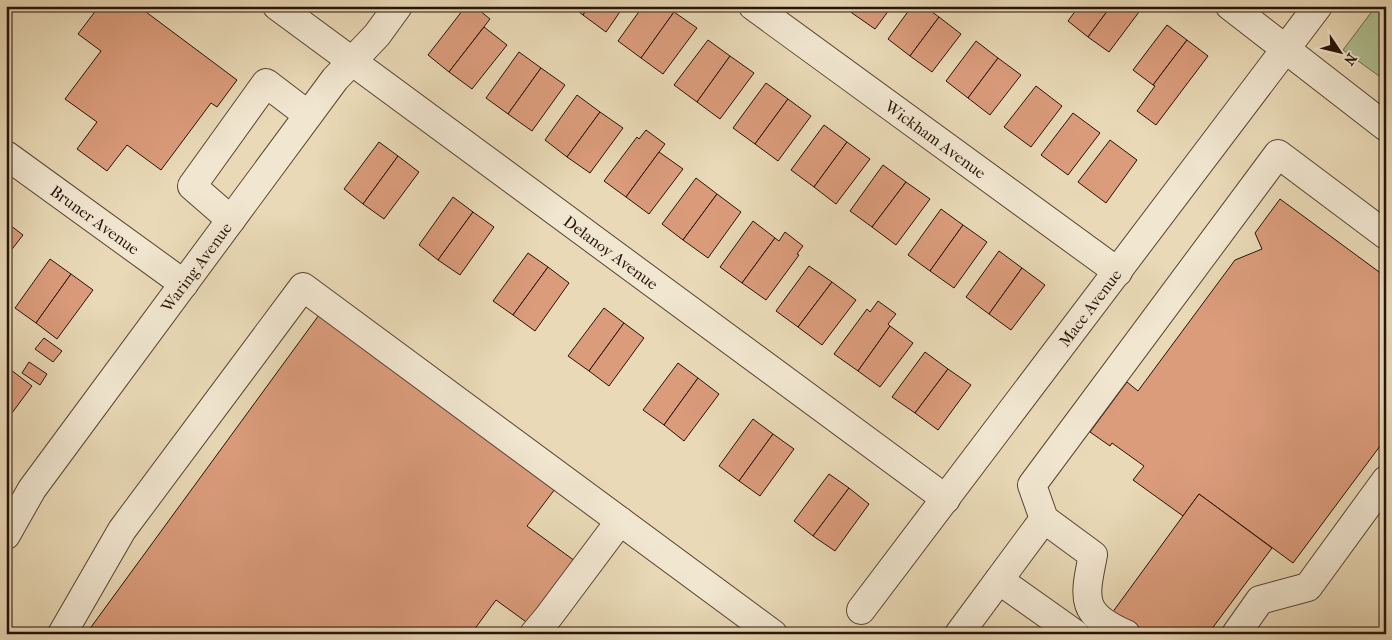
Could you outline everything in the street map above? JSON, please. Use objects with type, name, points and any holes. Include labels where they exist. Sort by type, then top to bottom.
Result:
[{"type":"street","name":"Delanoy Avenue","points":[[277,6],[946,499]]},
{"type":"street","name":"Waring Avenue","points":[[9,520],[335,79],[377,35],[398,6]]},
{"type":"street","name":"Wickham Avenue","points":[[753,6],[1118,272]]},
{"type":"street","points":[[1230,6],[1386,127]]},
{"type":"street","name":"Mace Avenue","points":[[860,610],[1318,6]]},
{"type":"street","points":[[231,220],[192,186],[266,84],[308,115]]},
{"type":"street","points":[[1126,634],[1106,625],[1093,614],[1086,595],[1093,555],[1044,519],[1032,485],[1278,154],[1386,235]]},
{"type":"street","name":"Bruner Avenue","points":[[6,155],[184,284]]},
{"type":"street","points":[[62,634],[122,530],[303,286],[773,634]]},
{"type":"street","points":[[1236,634],[1260,600],[1308,587],[1386,480]]},
{"type":"street","points":[[959,634],[1044,519]]},
{"type":"street","points":[[534,634],[620,520]]},
{"type":"street","points":[[999,580],[1075,634]]},
{"type":"green space","points":[[1376,6],[1386,6],[1386,81],[1343,50]]},
{"type":"building","points":[[94,6],[138,6],[237,80],[217,107],[211,103],[161,170],[127,145],[107,171],[77,149],[97,122],[65,99],[101,51],[78,34],[97,9]]},
{"type":"building","points":[[466,6],[474,6],[490,19],[449,72],[428,55]]},
{"type":"building","points":[[571,6],[589,6],[583,15]]},
{"type":"building","points":[[589,6],[624,6],[606,32],[583,15]]},
{"type":"building","points":[[643,6],[666,6],[674,12],[641,58],[618,41]]},
{"type":"building","points":[[844,6],[857,6],[852,13]]},
{"type":"building","points":[[857,6],[892,6],[875,29],[852,13]]},
{"type":"building","points":[[912,6],[924,6],[939,17],[910,56],[888,39]]},
{"type":"building","points":[[1079,6],[1111,6],[1088,37],[1068,21]]},
{"type":"building","points":[[1111,6],[1139,6],[1142,8],[1109,52],[1088,37]]},
{"type":"building","points":[[674,12],[697,28],[663,74],[641,58]]},
{"type":"building","points":[[939,17],[961,34],[932,72],[910,56]]},
{"type":"building","points":[[1167,25],[1187,40],[1153,85],[1133,70]]},
{"type":"building","points":[[484,27],[507,45],[472,89],[449,72]]},
{"type":"building","points":[[708,40],[730,56],[697,102],[674,85]]},
{"type":"building","points":[[1187,40],[1208,56],[1156,125],[1137,111],[1155,86],[1153,85]]},
{"type":"building","points":[[976,41],[998,58],[968,98],[946,81]]},
{"type":"building","points":[[519,52],[541,68],[508,114],[486,98]]},
{"type":"building","points":[[730,56],[754,73],[720,119],[697,102]]},
{"type":"building","points":[[998,58],[1021,75],[990,115],[968,98]]},
{"type":"building","points":[[541,68],[565,85],[532,131],[508,114]]},
{"type":"building","points":[[766,83],[788,99],[755,144],[733,128]]},
{"type":"building","points":[[1036,86],[1062,106],[1031,147],[1004,127]]},
{"type":"building","points":[[577,95],[600,112],[567,157],[545,140]]},
{"type":"building","points":[[788,99],[811,116],[778,161],[755,144]]},
{"type":"building","points":[[600,112],[623,128],[590,173],[567,157]]},
{"type":"building","points":[[1073,113],[1100,133],[1068,175],[1041,155]]},
{"type":"building","points":[[824,125],[847,142],[814,187],[791,170]]},
{"type":"building","points":[[646,130],[665,144],[626,197],[604,181],[637,137],[639,139]]},
{"type":"building","points":[[1110,140],[1137,160],[1106,203],[1078,182]]},
{"type":"building","points":[[379,142],[398,156],[363,204],[344,189]]},
{"type":"building","points":[[847,142],[870,159],[836,204],[814,187]]},
{"type":"building","points":[[659,152],[683,169],[649,214],[626,197]]},
{"type":"building","points":[[398,156],[419,172],[384,219],[363,204]]},
{"type":"building","points":[[883,165],[906,182],[872,227],[850,211]]},
{"type":"building","points":[[696,178],[717,194],[683,240],[662,224]]},
{"type":"building","points":[[906,182],[930,199],[896,245],[872,227]]},
{"type":"building","points":[[717,194],[741,212],[708,258],[683,240]]},
{"type":"building","points":[[453,197],[473,212],[438,260],[419,245]]},
{"type":"building","points":[[1280,199],[1386,277],[1386,438],[1293,563],[1199,494],[1183,516],[1133,480],[1144,466],[1112,443],[1110,446],[1090,432],[1127,382],[1138,391],[1235,260],[1262,249],[1255,233]]},
{"type":"building","points":[[941,209],[963,225],[930,271],[908,255]]},
{"type":"building","points":[[473,212],[494,227],[460,275],[438,260]]},
{"type":"building","points":[[753,221],[775,238],[742,283],[720,267]]},
{"type":"building","points":[[6,222],[23,235],[6,257]]},
{"type":"building","points":[[963,225],[987,242],[954,288],[930,271]]},
{"type":"building","points":[[785,232],[803,246],[797,254],[799,255],[766,300],[742,283],[775,238],[779,241]]},
{"type":"building","points":[[999,251],[1022,268],[989,314],[966,297]]},
{"type":"building","points":[[528,253],[548,267],[513,315],[493,301]]},
{"type":"building","points":[[50,259],[71,274],[36,323],[15,308]]},
{"type":"building","points":[[809,266],[832,282],[798,327],[776,311]]},
{"type":"building","points":[[548,267],[569,283],[535,331],[513,315]]},
{"type":"building","points":[[1022,268],[1045,285],[1011,330],[989,314]]},
{"type":"building","points":[[71,274],[93,290],[57,339],[36,323]]},
{"type":"building","points":[[832,282],[856,300],[822,345],[798,327]]},
{"type":"building","points":[[878,301],[896,314],[888,324],[890,326],[858,371],[834,354],[867,309],[870,312]]},
{"type":"building","points":[[604,308],[624,323],[589,371],[568,356]]},
{"type":"building","points":[[319,315],[555,489],[527,526],[575,561],[529,624],[496,600],[471,634],[86,634]]},
{"type":"building","points":[[624,323],[644,338],[609,386],[589,371]]},
{"type":"building","points":[[890,326],[913,343],[880,387],[858,371]]},
{"type":"building","points":[[44,338],[62,351],[53,362],[35,349]]},
{"type":"building","points":[[925,352],[948,369],[915,413],[892,397]]},
{"type":"building","points":[[29,362],[47,374],[40,385],[22,373]]},
{"type":"building","points":[[678,363],[698,378],[664,425],[643,410]]},
{"type":"building","points":[[948,369],[971,385],[938,430],[915,413]]},
{"type":"building","points":[[11,370],[32,386],[6,421],[6,376]]},
{"type":"building","points":[[698,378],[719,394],[684,441],[664,425]]},
{"type":"building","points":[[753,419],[773,434],[739,481],[719,466]]},
{"type":"building","points":[[773,434],[794,449],[760,496],[739,481]]},
{"type":"building","points":[[829,474],[849,488],[813,536],[794,521]]},
{"type":"building","points":[[849,488],[869,504],[835,551],[813,536]]},
{"type":"building","points":[[1199,494],[1272,548],[1208,634],[1140,634],[1112,613]]}]
